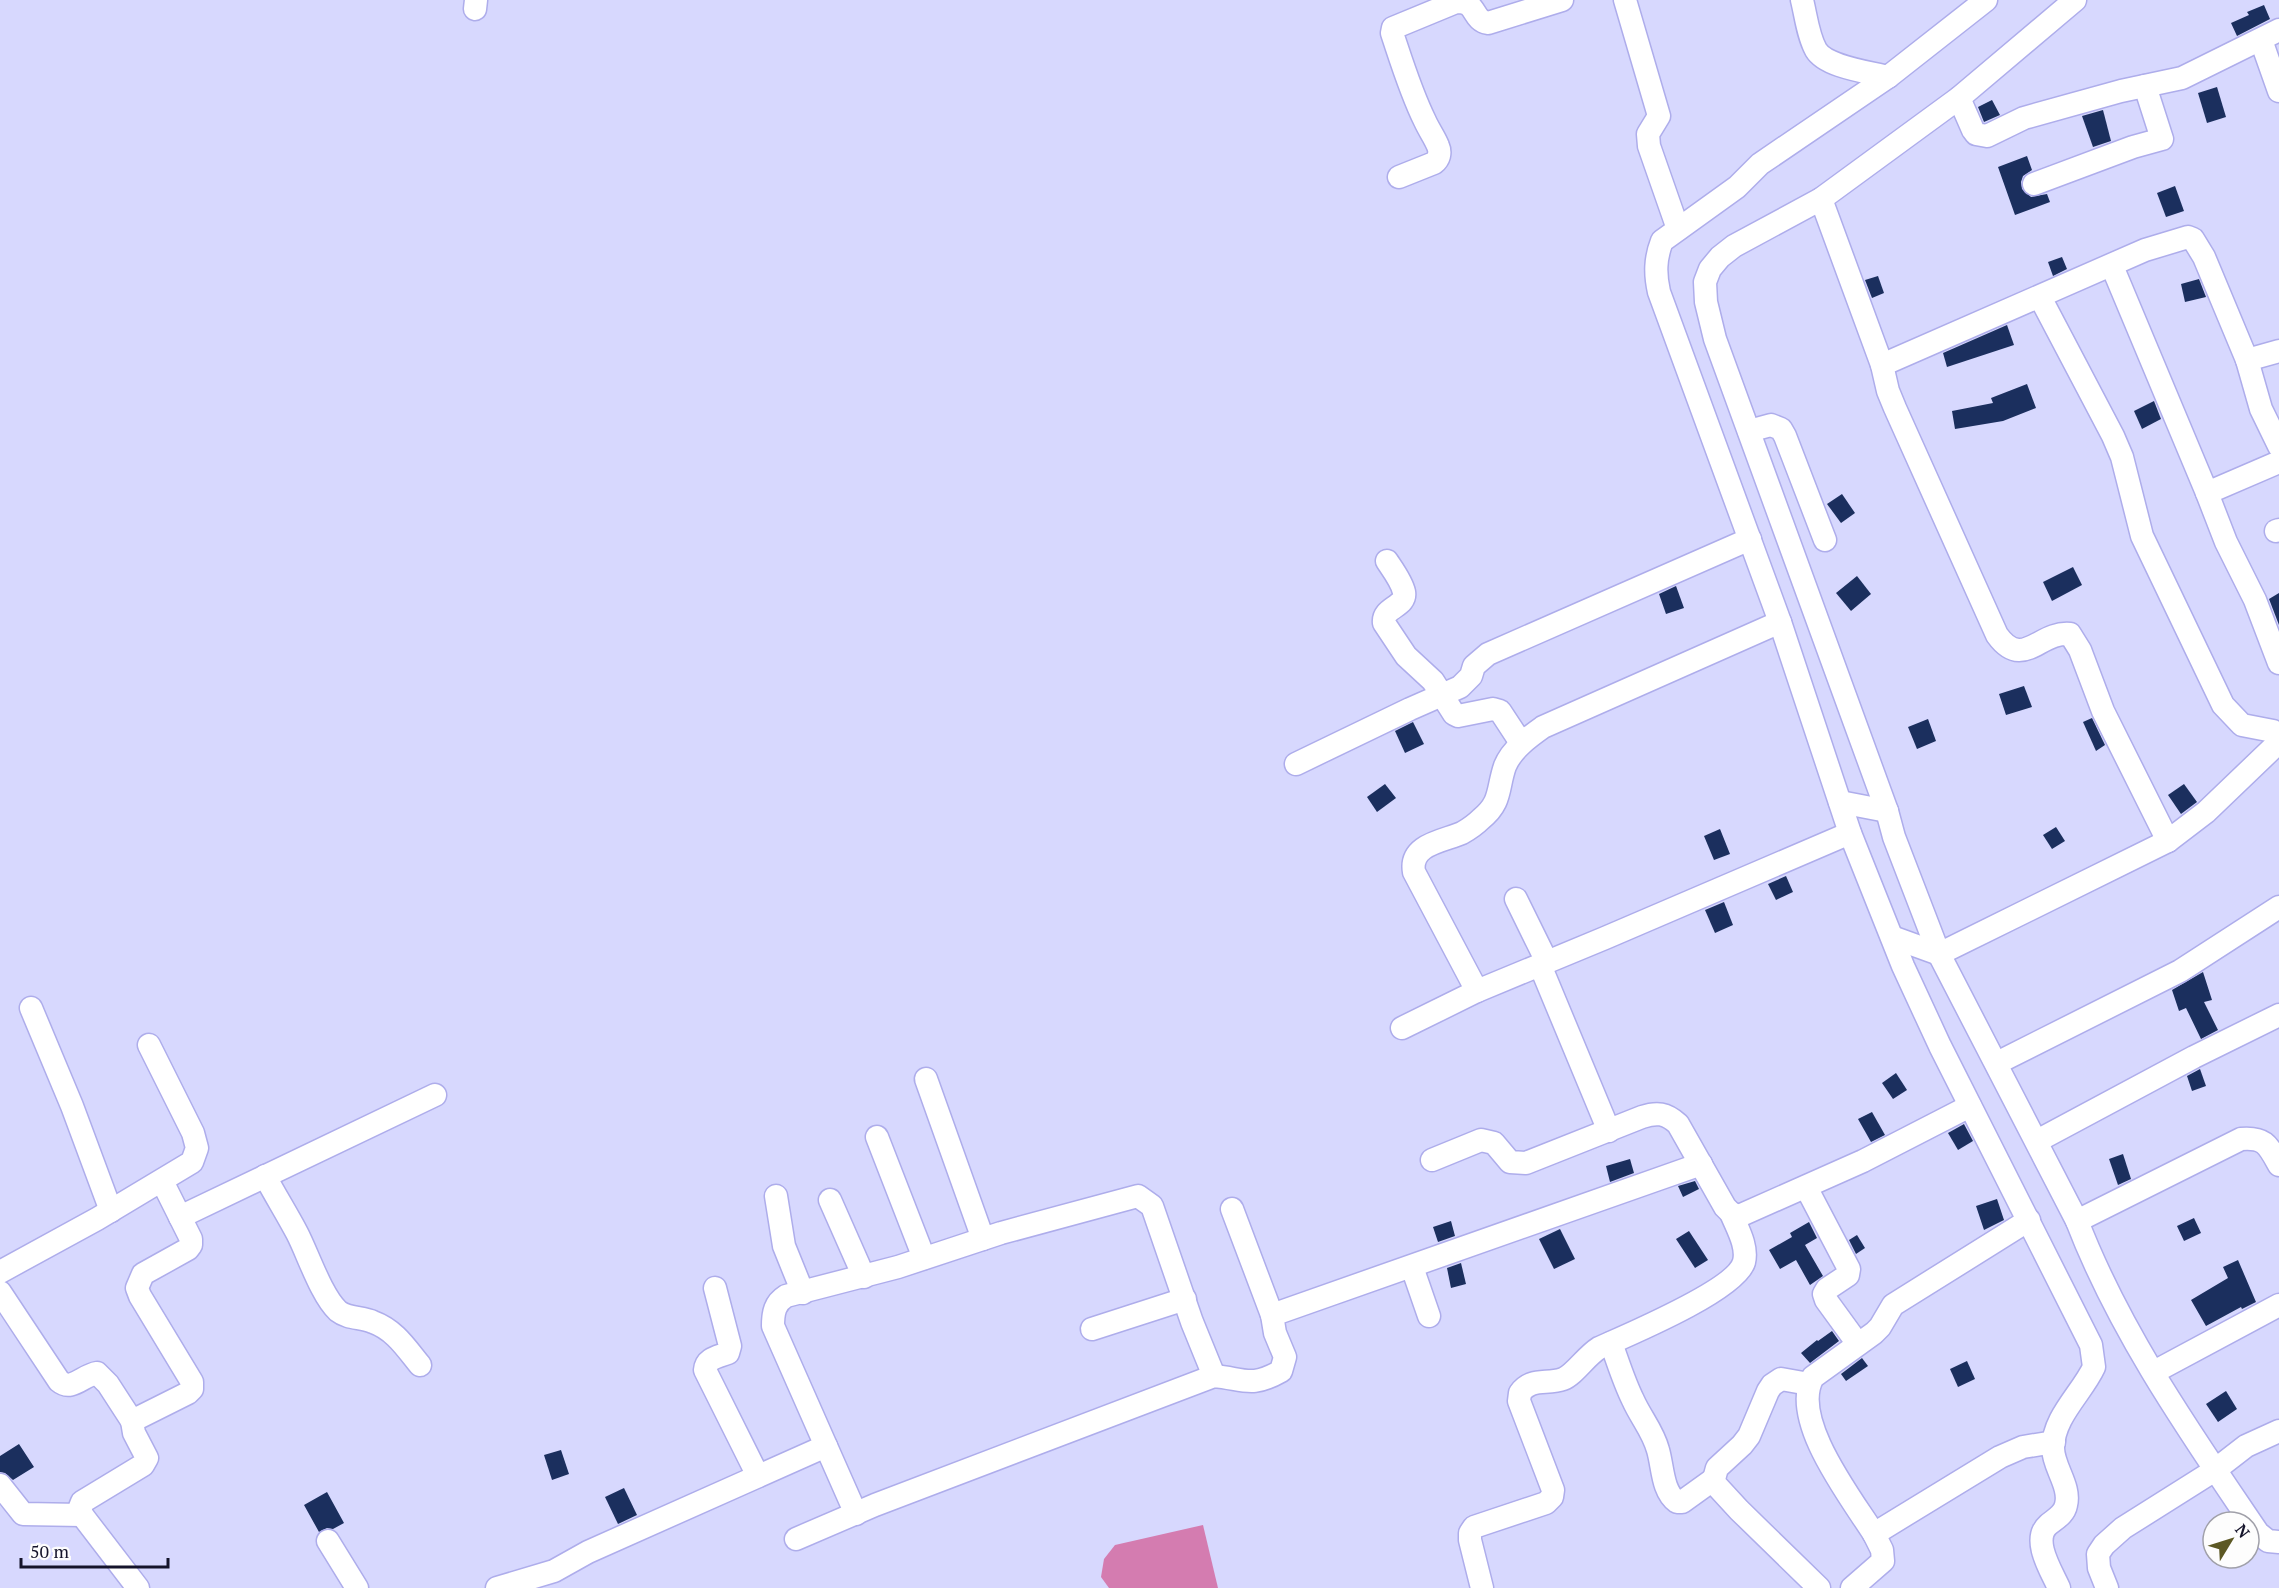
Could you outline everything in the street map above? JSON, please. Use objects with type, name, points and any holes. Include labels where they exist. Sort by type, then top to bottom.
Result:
[{"type":"street","points":[[1399,177],[1434,163],[1440,154],[1439,147],[1425,122],[1411,87],[1392,33],[1393,28],[1456,2],[1470,4],[1480,20],[1488,23],[1562,0]]},
{"type":"street","points":[[1625,0],[1659,116],[1648,134],[1649,146],[1678,229]]},
{"type":"street","points":[[1802,0],[1814,47],[1820,56],[1835,64],[1888,77]]},
{"type":"street","points":[[1986,0],[1888,77],[1760,164],[1737,187],[1662,241],[1656,255],[1656,276],[1659,292],[1780,622],[1850,833],[1892,937],[1920,1004],[2083,1327],[2094,1358],[2094,1367],[2065,1412],[2053,1448],[2067,1496],[2066,1507],[2060,1516],[2045,1527],[2041,1540],[2043,1552],[2059,1588]]},
{"type":"street","points":[[2075,0],[1959,98],[1821,199],[1734,246],[1710,269],[1705,282],[1706,302],[1715,339],[1887,811],[1894,837],[1940,954],[2077,1221],[2090,1256],[2113,1305],[2215,1470],[2258,1533],[2268,1541],[2279,1542]]},
{"type":"street","points":[[1959,98],[1973,130],[1976,134],[1987,136],[2024,118],[2182,78],[2270,35],[2279,91]]},
{"type":"street","points":[[2034,184],[2133,147],[2162,139],[2145,86]]},
{"type":"street","points":[[1821,199],[1882,365],[1895,408],[1997,635],[2009,648],[2019,651],[2058,634],[2070,634],[2080,650],[2103,711],[2168,841]]},
{"type":"street","points":[[1882,365],[2112,266],[2175,240],[2188,237],[2193,239],[2204,258],[2247,360],[2261,409],[2279,446]]},
{"type":"street","points":[[2112,266],[2226,542],[2255,600],[2279,663]]},
{"type":"street","points":[[1892,937],[1940,954],[2168,841],[2206,812],[2277,734],[2242,725],[2223,705],[2142,536],[2125,466],[2114,436],[2040,297]]},
{"type":"street","points":[[2247,360],[2279,351]]},
{"type":"street","points":[[1749,431],[1771,425],[1781,429],[1825,540]]},
{"type":"street","points":[[2207,493],[2279,462]]},
{"type":"street","points":[[1296,764],[1460,687],[1466,682],[1474,666],[1488,654],[1750,539]]},
{"type":"street","points":[[1388,561],[1405,596],[1401,602],[1387,612],[1384,623],[1406,656],[1433,681],[1454,714],[1458,716],[1493,709],[1500,711],[1521,743]]},
{"type":"street","points":[[1477,991],[1414,872],[1413,864],[1418,853],[1426,846],[1464,832],[1492,809],[1498,800],[1505,767],[1521,743],[1544,727],[1780,622]]},
{"type":"street","points":[[1840,802],[1887,811]]},
{"type":"street","points":[[1401,1028],[1477,991],[1850,833]]},
{"type":"street","points":[[1516,899],[1544,964],[1609,1131]]},
{"type":"street","points":[[1996,1063],[2180,971],[2279,907]]},
{"type":"street","points":[[31,1008],[72,1106],[111,1211]]},
{"type":"street","points":[[2037,1141],[2194,1057],[2279,1015]]},
{"type":"street","points":[[0,1272],[111,1211],[192,1162],[197,1148],[193,1133],[149,1045]]},
{"type":"street","points":[[926,1079],[983,1239]]},
{"type":"street","points":[[180,1217],[435,1095]]},
{"type":"street","points":[[1731,1214],[1739,1216],[1749,1212],[1863,1161],[1970,1106]]},
{"type":"street","points":[[1432,1160],[1481,1140],[1494,1143],[1510,1162],[1526,1163],[1653,1113],[1661,1113],[1671,1117],[1678,1124],[1731,1214],[1745,1252],[1742,1268],[1715,1291],[1590,1353],[1568,1377],[1524,1386],[1519,1401],[1553,1490],[1552,1497],[1546,1503],[1474,1527],[1470,1533],[1470,1540],[1482,1588]]},
{"type":"street","points":[[877,1137],[924,1258]]},
{"type":"street","points":[[2077,1221],[2241,1139],[2255,1138],[2264,1141],[2279,1165]]},
{"type":"street","points":[[1272,1315],[1701,1164]]},
{"type":"street","points":[[265,1176],[297,1232],[328,1299],[348,1317],[371,1321],[389,1330],[400,1339],[420,1365]]},
{"type":"street","points":[[132,1421],[192,1389],[192,1382],[137,1288],[144,1274],[188,1250],[191,1245],[191,1239],[162,1181]]},
{"type":"street","points":[[1806,1186],[1849,1269],[1848,1275],[1827,1289],[1824,1294],[1858,1344]]},
{"type":"street","points":[[776,1196],[784,1246],[803,1293]]},
{"type":"street","points":[[856,1514],[773,1326],[773,1315],[778,1302],[786,1296],[864,1277],[983,1239],[1138,1196],[1152,1206],[1214,1376]]},
{"type":"street","points":[[830,1200],[864,1277]]},
{"type":"street","points":[[796,1539],[1214,1376],[1252,1383],[1269,1378],[1281,1371],[1285,1357],[1275,1333],[1272,1315],[1232,1209]]},
{"type":"street","points":[[1852,1588],[1883,1561],[1882,1550],[1816,1441],[1808,1400],[1809,1384],[1813,1377],[1880,1327],[1893,1305],[2029,1220]]},
{"type":"street","points":[[1412,1267],[1428,1316]]},
{"type":"street","points":[[715,1288],[730,1346],[728,1353],[708,1361],[705,1370],[758,1476]]},
{"type":"street","points":[[0,1292],[59,1381],[70,1385],[97,1373],[108,1384],[132,1421],[134,1433],[147,1458],[143,1465],[82,1502],[80,1507],[82,1515],[138,1588]]},
{"type":"street","points":[[1092,1329],[1185,1299]]},
{"type":"street","points":[[2154,1372],[2279,1305]]},
{"type":"street","points":[[1611,1343],[1632,1399],[1651,1430],[1658,1448],[1667,1491],[1673,1499],[1682,1502],[1714,1479]]},
{"type":"street","points":[[1809,1384],[1781,1379],[1772,1385],[1749,1436],[1717,1468],[1714,1479],[1716,1485],[1739,1510],[1820,1588]]},
{"type":"street","points":[[2107,1588],[2098,1568],[2098,1554],[2103,1545],[2122,1528],[2215,1470],[2246,1446],[2279,1431]]},
{"type":"street","points":[[1874,1534],[2000,1457],[2024,1447],[2054,1442]]},
{"type":"street","points":[[497,1588],[536,1583],[588,1552],[826,1446]]},
{"type":"street","points":[[0,1485],[23,1514],[82,1515]]},
{"type":"street","points":[[328,1541],[357,1588]]},
{"type":"shaded area","points":[[1203,1525],[1218,1588],[1109,1588],[1101,1577],[1104,1559],[1115,1545]]},
{"type":"building","points":[[2264,5],[2270,19],[2237,36],[2231,23],[2249,15],[2247,12]]},
{"type":"building","points":[[2217,87],[2226,117],[2207,123],[2198,93]]},
{"type":"building","points":[[1992,100],[2000,115],[1984,122],[1978,107]]},
{"type":"building","points":[[2103,110],[2111,141],[2093,147],[2082,116]]},
{"type":"building","points":[[2027,156],[2032,170],[2023,176],[2022,189],[2031,197],[2047,194],[2050,202],[2015,215],[1998,167]]},
{"type":"building","points":[[2175,186],[2184,211],[2166,217],[2157,193]]},
{"type":"building","points":[[2062,257],[2067,269],[2053,276],[2048,262]]},
{"type":"building","points":[[1878,276],[1884,293],[1872,298],[1865,280]]},
{"type":"building","points":[[2199,279],[2206,297],[2185,302],[2181,284]]},
{"type":"building","points":[[2007,325],[2014,345],[1947,367],[1943,353]]},
{"type":"building","points":[[2027,384],[2036,408],[2003,421],[1955,429],[1952,411],[1993,403],[1991,398]]},
{"type":"building","points":[[2154,401],[2161,419],[2142,429],[2134,411]]},
{"type":"building","points":[[1842,494],[1855,513],[1841,523],[1827,504]]},
{"type":"building","points":[[2073,567],[2082,585],[2052,601],[2043,582]]},
{"type":"building","points":[[1857,576],[1871,594],[1851,611],[1836,593]]},
{"type":"building","points":[[1676,586],[1684,608],[1666,614],[1659,594]]},
{"type":"building","points":[[2279,593],[2279,625],[2269,599]]},
{"type":"building","points":[[2024,686],[2032,707],[2006,715],[1999,694]]},
{"type":"building","points":[[2092,718],[2105,745],[2096,751],[2083,722]]},
{"type":"building","points":[[1928,719],[1936,741],[1917,749],[1908,727]]},
{"type":"building","points":[[1413,722],[1424,744],[1405,753],[1395,731]]},
{"type":"building","points":[[1385,784],[1396,798],[1377,812],[1367,797]]},
{"type":"building","points":[[2184,784],[2197,802],[2181,814],[2168,795]]},
{"type":"building","points":[[2056,827],[2065,841],[2052,849],[2043,835]]},
{"type":"building","points":[[1720,829],[1730,854],[1714,860],[1704,836]]},
{"type":"building","points":[[1786,876],[1793,892],[1776,900],[1768,884]]},
{"type":"building","points":[[1724,902],[1733,925],[1715,933],[1705,910]]},
{"type":"building","points":[[2203,972],[2212,1000],[2204,1002],[2218,1030],[2201,1039],[2186,1008],[2179,1011],[2172,990]]},
{"type":"building","points":[[2200,1069],[2206,1086],[2192,1091],[2187,1076]]},
{"type":"building","points":[[1896,1073],[1907,1090],[1893,1099],[1882,1083]]},
{"type":"building","points":[[1872,1112],[1885,1135],[1871,1142],[1858,1119]]},
{"type":"building","points":[[1964,1124],[1973,1141],[1958,1150],[1948,1133]]},
{"type":"building","points":[[2123,1154],[2131,1179],[2118,1185],[2109,1159]]},
{"type":"building","points":[[1630,1159],[1634,1173],[1610,1182],[1606,1166]]},
{"type":"building","points":[[1695,1181],[1699,1189],[1683,1197],[1678,1186]]},
{"type":"building","points":[[1997,1199],[2004,1220],[1984,1230],[1976,1206]]},
{"type":"building","points":[[2194,1218],[2201,1233],[2184,1241],[2177,1226]]},
{"type":"building","points":[[1451,1221],[1455,1236],[1438,1242],[1433,1227]]},
{"type":"building","points":[[1809,1222],[1817,1238],[1805,1245],[1823,1276],[1810,1285],[1796,1260],[1780,1269],[1769,1250],[1792,1237],[1790,1233]]},
{"type":"building","points":[[1560,1229],[1575,1259],[1554,1269],[1539,1239]]},
{"type":"building","points":[[1689,1231],[1708,1260],[1695,1268],[1676,1239]]},
{"type":"building","points":[[1857,1235],[1865,1248],[1856,1254],[1849,1240]]},
{"type":"building","points":[[2238,1260],[2256,1302],[2242,1309],[2241,1307],[2206,1326],[2191,1300],[2228,1278],[2223,1267]]},
{"type":"building","points":[[1461,1263],[1466,1284],[1451,1288],[1447,1268]]},
{"type":"building","points":[[1832,1331],[1839,1341],[1810,1363],[1801,1353]]},
{"type":"building","points":[[1862,1358],[1868,1366],[1846,1381],[1841,1374]]},
{"type":"building","points":[[1967,1361],[1975,1379],[1958,1387],[1950,1369]]},
{"type":"building","points":[[2226,1391],[2237,1409],[2218,1422],[2206,1404]]},
{"type":"building","points":[[19,1444],[34,1467],[13,1480],[0,1472],[0,1456]]},
{"type":"building","points":[[561,1450],[569,1474],[552,1480],[544,1455]]},
{"type":"building","points":[[624,1488],[637,1515],[618,1524],[605,1497]]},
{"type":"building","points":[[327,1492],[344,1523],[333,1529],[327,1528],[319,1532],[304,1505]]}]
